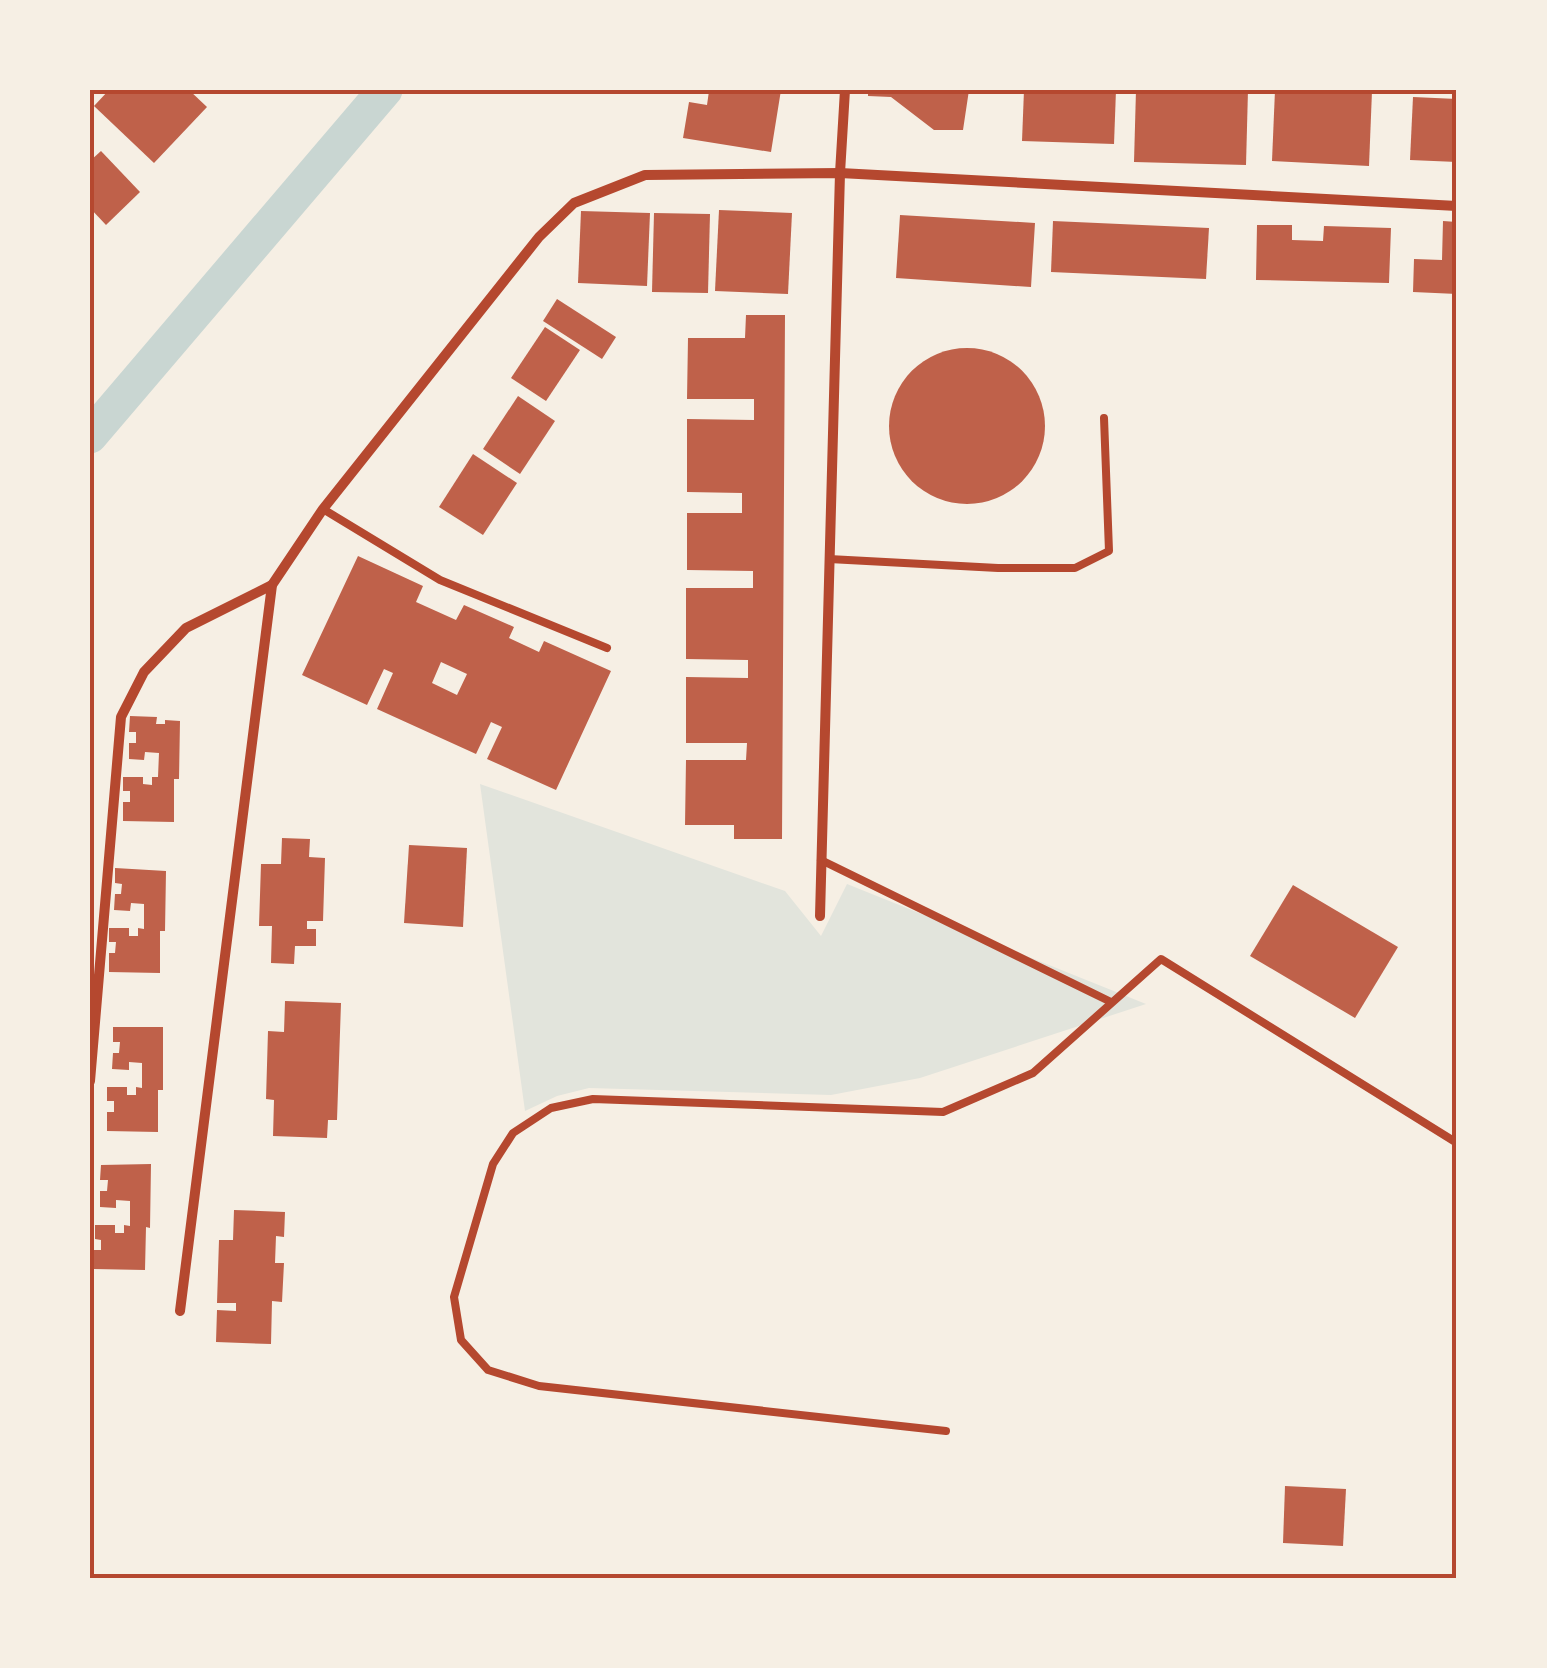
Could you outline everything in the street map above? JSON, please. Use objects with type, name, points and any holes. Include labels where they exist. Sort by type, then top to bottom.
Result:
[{"type":"street","points":[[820,916],[845,90]]},
{"type":"street","points":[[180,1311],[272,586],[323,510],[538,237],[574,203],[645,175],[840,173],[1457,206]]},
{"type":"street","points":[[90,1082],[121,717],[144,672],[186,628],[272,586]]},
{"type":"lane","points":[[829,559],[1074,568],[1109,551],[1104,418]]},
{"type":"lane","points":[[323,510],[440,580],[607,648]]},
{"type":"lane","points":[[821,860],[1111,1002]]},
{"type":"lane","points":[[946,1430],[539,1386],[488,1370],[461,1340],[454,1298],[493,1164],[513,1133],[551,1108],[592,1099],[943,1112],[1033,1073],[1161,959],[1457,1143]]},
{"type":"shaded area","points":[[480,784],[785,891],[821,936],[847,884],[1146,1004],[920,1078],[831,1095],[589,1088],[557,1096],[525,1111]]},
{"type":"building","points":[[109,90],[189,90],[207,107],[154,163],[94,106]]},
{"type":"building","points":[[722,90],[781,90],[771,152],[683,138],[689,102],[707,105],[709,91],[721,94]]},
{"type":"building","points":[[868,90],[969,90],[963,130],[934,130],[891,97],[868,96]]},
{"type":"building","points":[[1024,90],[1116,90],[1114,144],[1022,141]]},
{"type":"building","points":[[1136,90],[1248,90],[1246,165],[1134,162]]},
{"type":"building","points":[[1275,90],[1372,91],[1369,166],[1272,161]]},
{"type":"building","points":[[1413,97],[1457,99],[1457,162],[1410,160]]},
{"type":"building","points":[[101,151],[140,192],[106,225],[90,208],[90,161]]},
{"type":"building","points":[[719,210],[792,213],[788,294],[715,291]]},
{"type":"building","points":[[581,211],[650,213],[647,286],[578,283]]},
{"type":"building","points":[[654,213],[710,214],[708,293],[652,292]]},
{"type":"building","points":[[900,215],[1035,223],[1031,287],[896,278]]},
{"type":"building","points":[[1053,221],[1209,228],[1206,279],[1051,272]]},
{"type":"building","points":[[1443,221],[1457,222],[1457,294],[1413,292],[1414,259],[1442,260]]},
{"type":"building","points":[[1257,225],[1292,225],[1292,240],[1323,241],[1324,226],[1391,228],[1389,283],[1256,280]]},
{"type":"building","points":[[557,299],[616,337],[602,359],[543,321]]},
{"type":"building","points":[[746,315],[785,315],[782,839],[734,839],[734,825],[685,825],[686,760],[746,760],[747,743],[686,743],[686,677],[748,678],[748,660],[686,659],[686,588],[753,588],[753,571],[687,570],[687,513],[742,513],[742,493],[687,492],[687,419],[754,420],[754,399],[687,399],[688,338],[745,338]]},
{"type":"building","points":[[545,327],[580,350],[546,401],[511,378]]},
{"type":"building","points":[[967,348],[997,354],[1022,371],[1039,396],[1045,426],[1039,456],[1022,481],[997,498],[967,504],[937,498],[912,481],[895,456],[889,426],[895,396],[912,371],[937,354]]},
{"type":"building","points":[[518,396],[555,421],[520,474],[483,449]]},
{"type":"building","points":[[473,454],[517,483],[483,535],[439,507]]},
{"type":"building","points":[[358,556],[423,586],[416,602],[456,620],[464,605],[514,627],[509,638],[539,652],[544,641],[611,671],[556,790],[487,759],[502,727],[491,722],[476,754],[377,709],[393,673],[384,669],[367,705],[302,675]],"holes":[[[441,662],[467,674],[457,695],[432,683]]]},
{"type":"building","points":[[130,716],[157,717],[156,724],[180,721],[174,822],[123,821],[123,802],[130,802],[130,791],[123,791],[123,777],[143,777],[143,784],[152,785],[152,777],[158,777],[159,753],[145,752],[144,760],[129,759],[129,743],[136,743],[136,732],[129,732]]},
{"type":"building","points":[[282,838],[310,839],[309,857],[325,858],[323,921],[307,921],[307,929],[316,929],[316,946],[295,946],[294,964],[271,963],[272,926],[259,926],[261,864],[281,864]]},
{"type":"building","points":[[409,845],[467,848],[463,927],[404,923]]},
{"type":"building","points":[[115,868],[166,871],[160,973],[109,972],[109,953],[115,953],[116,942],[109,942],[109,928],[129,928],[129,936],[138,936],[138,928],[144,929],[144,904],[131,903],[130,911],[114,910],[115,894],[121,894],[122,884],[115,883]]},
{"type":"building","points":[[1293,885],[1398,947],[1355,1018],[1250,956]]},
{"type":"building","points":[[285,1001],[341,1003],[337,1120],[328,1120],[327,1138],[273,1136],[274,1100],[266,1099],[268,1031],[284,1032]]},
{"type":"building","points":[[113,1027],[163,1027],[158,1132],[107,1131],[107,1112],[114,1112],[114,1101],[107,1101],[107,1087],[127,1087],[127,1095],[136,1095],[136,1087],[142,1088],[142,1063],[129,1062],[129,1070],[112,1069],[113,1053],[119,1053],[120,1042],[113,1042]]},
{"type":"building","points":[[151,1164],[145,1270],[94,1269],[94,1250],[101,1250],[101,1240],[95,1239],[95,1225],[115,1225],[115,1233],[124,1233],[124,1225],[130,1226],[130,1201],[116,1200],[116,1208],[100,1207],[100,1191],[107,1191],[108,1180],[100,1180],[101,1165]]},
{"type":"building","points":[[234,1210],[285,1212],[284,1237],[276,1236],[275,1263],[284,1263],[282,1302],[272,1301],[271,1344],[216,1342],[217,1310],[236,1311],[236,1303],[217,1303],[219,1240],[233,1240]]},
{"type":"building","points":[[1285,1486],[1346,1489],[1343,1546],[1283,1543]]},
{"type":"waterway","points":[[90,436],[385,90]]}]
